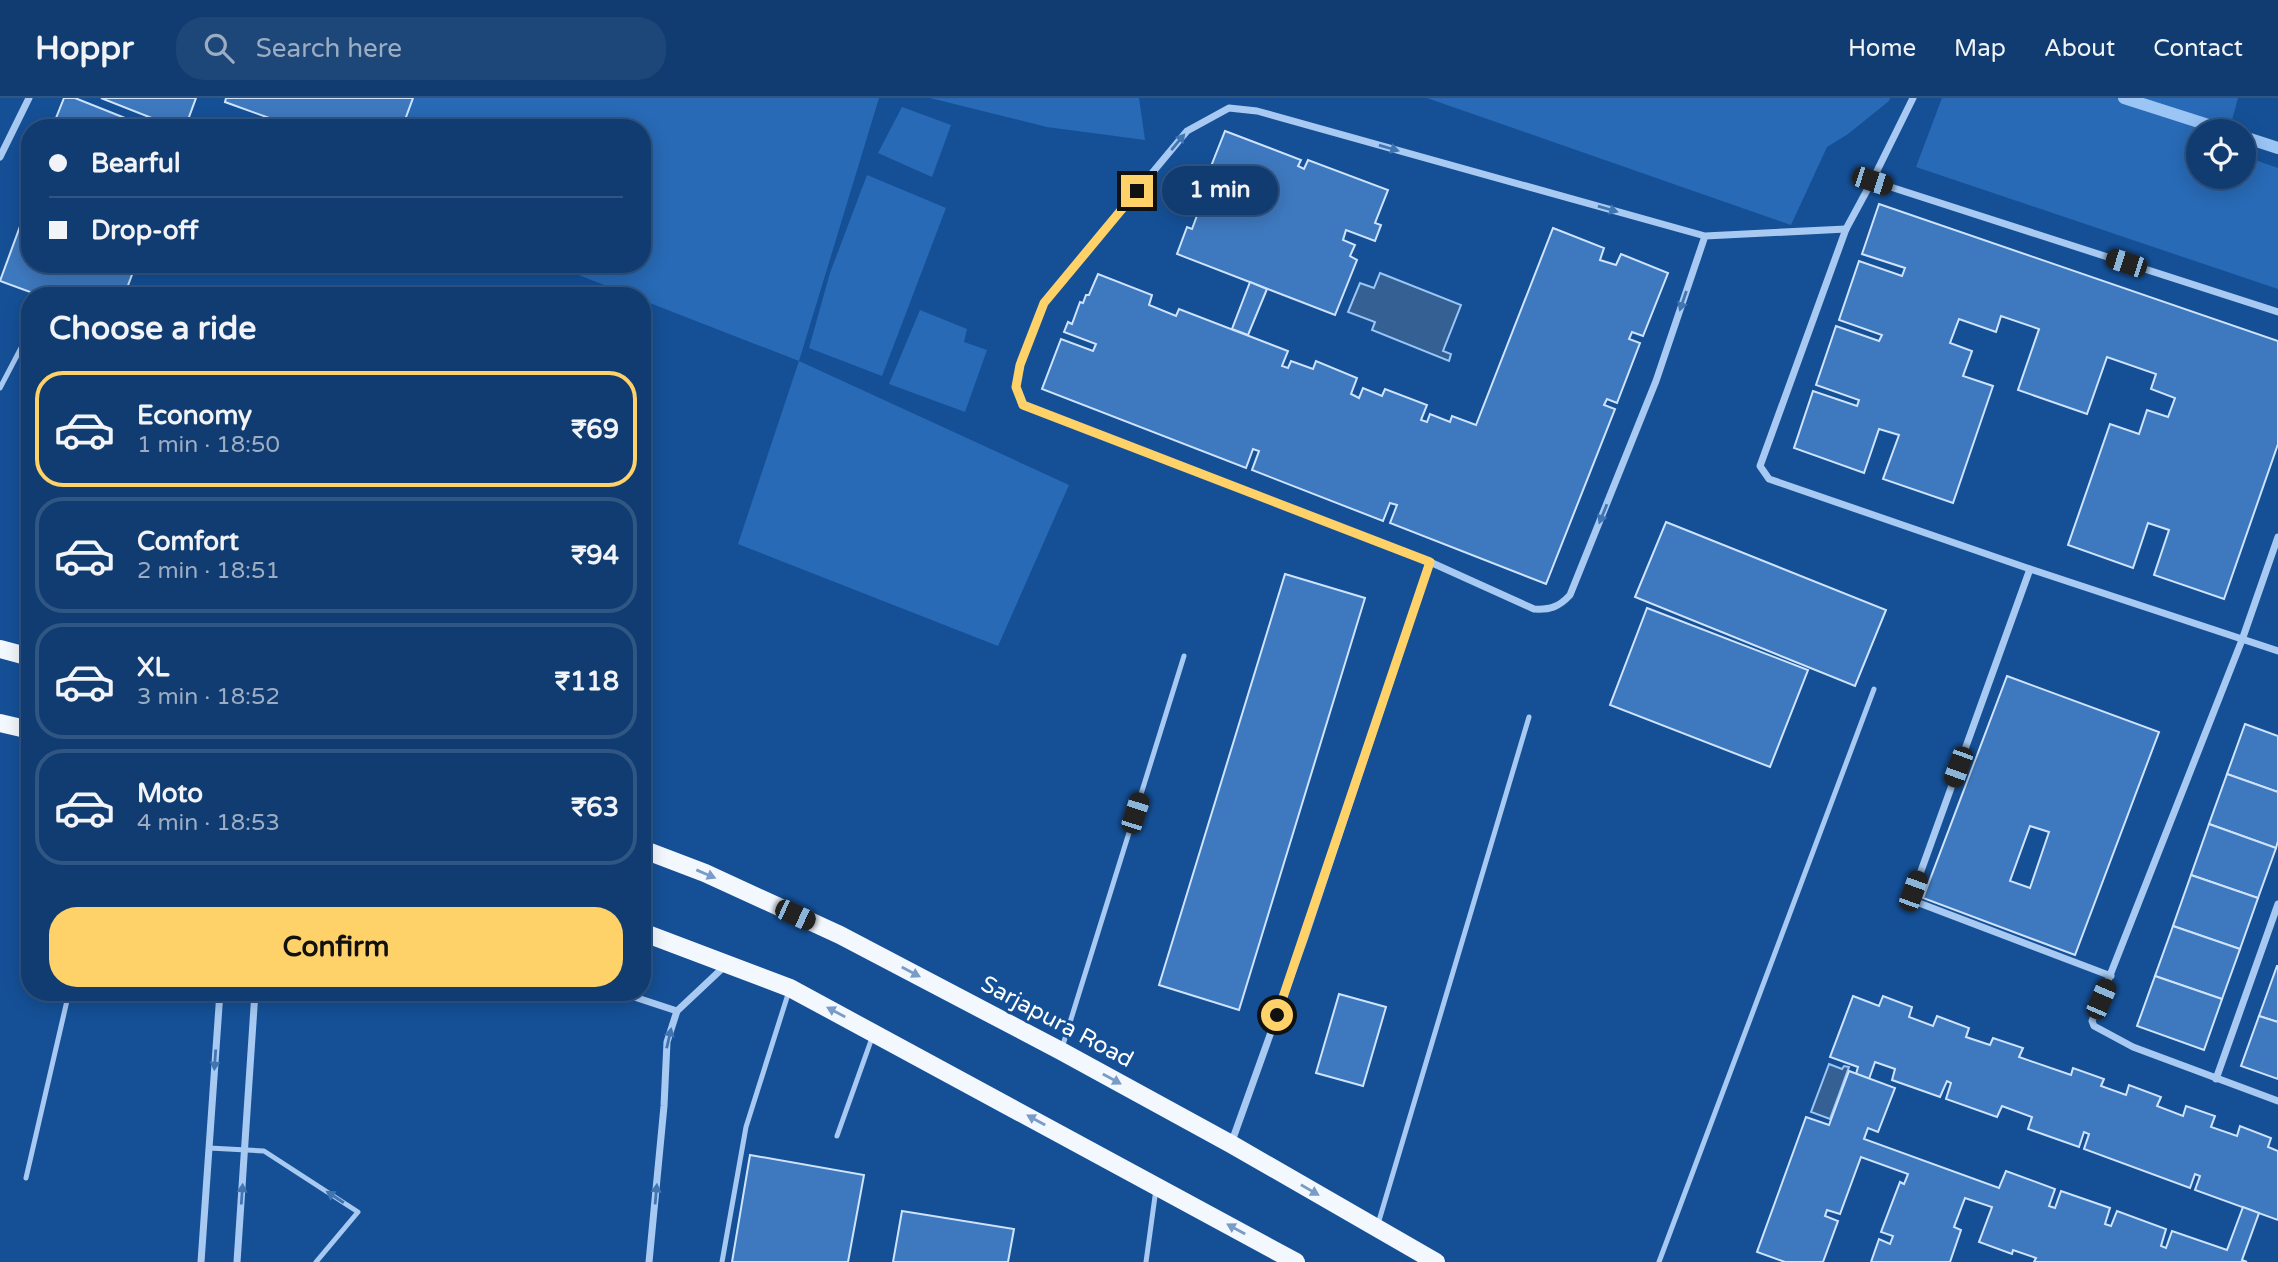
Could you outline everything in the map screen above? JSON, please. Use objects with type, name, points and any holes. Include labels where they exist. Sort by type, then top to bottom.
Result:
[{"type":"main road","points":[[0,650],[21,655]]},
{"type":"main road","points":[[0,723],[21,728]]},
{"type":"main road","name":"Sarjapura Road","points":[[651,852],[705,873],[840,935],[1231,1144],[1436,1262]]},
{"type":"main road","points":[[651,935],[790,988],[1296,1262]]},
{"type":"street","points":[[0,157],[29,98]]},
{"type":"street","points":[[1913,98],[1846,229],[1763,457],[1760,466],[1763,472],[1769,479],[2278,651]]},
{"type":"street","points":[[1705,236],[1656,381],[1570,596],[1550,610],[1534,609],[1430,562],[1023,405],[1016,387],[1020,365],[1044,303],[1187,131],[1229,108],[1257,111],[1705,236],[1846,229]]},
{"type":"street","points":[[1872,181],[2278,312]]},
{"type":"street","points":[[2278,537],[2242,640],[2092,1021],[2094,1026],[2133,1047],[2278,1101]]},
{"type":"street","points":[[1231,1144],[1309,924],[1430,562]]},
{"type":"street","points":[[2029,569],[1913,896],[1919,904],[2111,976]]},
{"type":"street","points":[[2216,1079],[2278,904]]},
{"type":"street","points":[[649,1262],[664,1106],[667,1042],[677,1011],[728,963]]},
{"type":"street","points":[[201,1262],[219,1001]]},
{"type":"street","points":[[237,1262],[254,1001]]},
{"type":"street","points":[[646,1001],[677,1011]]},
{"type":"lane","points":[[0,388],[21,348]]},
{"type":"lane","points":[[1061,1051],[1184,656]]},
{"type":"lane","points":[[1659,1262],[1874,690]]},
{"type":"lane","points":[[1376,1229],[1529,717]]},
{"type":"lane","points":[[722,1262],[747,1126],[790,988]]},
{"type":"lane","points":[[26,1178],[67,1001]]},
{"type":"lane","points":[[837,1136],[874,1032]]},
{"type":"lane","points":[[209,1148],[264,1150],[358,1212],[316,1262]]},
{"type":"lane","points":[[1146,1262],[1156,1186]]},
{"type":"shaded area","points":[[411,98],[879,98],[799,361],[651,303],[651,287],[609,287],[574,273],[651,273],[651,119],[403,119]]},
{"type":"shaded area","points":[[930,98],[1139,98],[1145,140],[1047,127]]},
{"type":"shaded area","points":[[1427,98],[1890,98],[1848,134],[1827,147],[1791,225]]},
{"type":"shaded area","points":[[1942,98],[2238,98],[2232,119],[2186,119],[2186,189],[2256,189],[2256,160],[2278,168],[2278,289],[1916,167]]},
{"type":"shaded area","points":[[902,107],[951,125],[932,177],[878,153]]},
{"type":"shaded area","points":[[867,175],[946,208],[882,376],[809,348],[830,273]]},
{"type":"shaded area","points":[[1380,273],[1461,305],[1443,351],[1451,354],[1449,361],[1372,330],[1375,322],[1348,312],[1360,283],[1374,288]]},
{"type":"shaded area","points":[[920,310],[967,329],[964,342],[987,350],[965,412],[889,384]]},
{"type":"shaded area","points":[[799,361],[1069,485],[998,646],[738,544]]},
{"type":"shaded area","points":[[1829,1064],[1842,1069],[1844,1066],[1849,1067],[1830,1119],[1811,1112]]},
{"type":"building","points":[[64,98],[75,98],[128,119],[56,119]]},
{"type":"building","points":[[101,98],[196,98],[188,119],[154,119]]},
{"type":"building","points":[[226,98],[413,98],[405,119],[272,119],[225,102]]},
{"type":"building","points":[[1225,131],[1301,160],[1298,166],[1304,169],[1308,160],[1388,190],[1375,223],[1381,225],[1375,241],[1346,230],[1343,240],[1355,245],[1350,256],[1357,260],[1335,315],[1177,254],[1187,227],[1192,229],[1208,186],[1204,184]]},
{"type":"building","points":[[1879,204],[2278,341],[2278,444],[2224,599],[2154,575],[2169,530],[2148,523],[2133,568],[2068,545],[2110,424],[2139,434],[2147,410],[2168,417],[2175,398],[2151,389],[2156,374],[2107,357],[2087,414],[2018,390],[2039,329],[2001,316],[1996,332],[1959,319],[1950,343],[1972,351],[1963,376],[1993,386],[1953,503],[1883,479],[1899,435],[1879,429],[1864,473],[1794,448],[1813,391],[1857,406],[1859,400],[1816,385],[1836,326],[1879,341],[1882,335],[1839,320],[1859,261],[1902,276],[1905,268],[1862,254]]},
{"type":"building","points":[[21,224],[21,273],[133,273],[127,287],[21,289],[0,281]]},
{"type":"building","points":[[1553,228],[1604,248],[1600,260],[1616,265],[1621,254],[1668,273],[1643,336],[1632,332],[1629,339],[1640,343],[1617,403],[1607,399],[1604,405],[1615,409],[1546,584],[1390,523],[1397,505],[1390,503],[1383,521],[1252,470],[1259,451],[1253,449],[1246,468],[1042,389],[1061,339],[1093,351],[1096,344],[1064,332],[1068,322],[1072,324],[1080,302],[1083,303],[1086,295],[1089,295],[1098,274],[1152,295],[1149,305],[1176,316],[1179,309],[1288,351],[1282,366],[1288,368],[1291,361],[1313,369],[1316,361],[1357,378],[1351,394],[1359,398],[1363,388],[1382,396],[1385,389],[1427,405],[1421,420],[1427,422],[1430,414],[1450,422],[1452,416],[1476,425]]},
{"type":"building","points":[[1250,282],[1267,289],[1248,335],[1232,329]]},
{"type":"building","points":[[1666,522],[1886,610],[1855,686],[1635,597]]},
{"type":"building","points":[[1285,574],[1365,598],[1239,1010],[1159,985]]},
{"type":"building","points":[[1647,608],[1808,670],[1770,767],[1610,705]]},
{"type":"building","points":[[2007,676],[2159,732],[2075,955],[1923,898]],"holes":[[[2030,826],[2049,832],[2030,888],[2010,881]]]},
{"type":"building","points":[[2245,724],[2278,736],[2278,792],[2227,774]]},
{"type":"building","points":[[2227,774],[2278,792],[2276,848],[2209,824]]},
{"type":"building","points":[[2209,824],[2276,848],[2258,898],[2191,875]]},
{"type":"building","points":[[2191,875],[2258,898],[2240,949],[2173,926]]},
{"type":"building","points":[[2173,926],[2240,949],[2222,999],[2155,976]]},
{"type":"building","points":[[2278,966],[2278,1022],[2259,1016]]},
{"type":"building","points":[[2155,976],[2222,999],[2204,1050],[2137,1026]]},
{"type":"building","points":[[1339,994],[1386,1007],[1363,1086],[1316,1073]]},
{"type":"building","points":[[1853,996],[1879,1006],[1883,996],[1912,1007],[1909,1017],[1933,1026],[1937,1016],[1969,1028],[1966,1037],[1990,1045],[1993,1038],[2023,1048],[2019,1057],[2071,1075],[2073,1068],[2104,1079],[2101,1086],[2126,1095],[2129,1085],[2161,1097],[2157,1106],[2183,1116],[2186,1106],[2215,1116],[2211,1127],[2237,1136],[2240,1126],[2271,1138],[2268,1147],[2278,1151],[2278,1220],[2195,1190],[2200,1176],[2195,1174],[2190,1188],[2084,1149],[2089,1134],[2084,1132],[2079,1147],[2028,1129],[2032,1117],[2002,1106],[1997,1117],[1946,1099],[1951,1083],[1947,1081],[1940,1097],[1892,1080],[1895,1069],[1875,1062],[1869,1079],[1856,1074],[1858,1067],[1830,1057]]},
{"type":"building","points":[[2259,1016],[2278,1022],[2278,1079],[2241,1066]]},
{"type":"building","points":[[1849,1071],[1895,1088],[1878,1132],[1868,1128],[1864,1139],[1999,1188],[2006,1171],[2055,1189],[2049,1206],[2055,1208],[2061,1191],[2110,1208],[2105,1224],[2111,1226],[2117,1211],[2166,1229],[2161,1246],[2166,1248],[2172,1231],[2227,1250],[2243,1207],[2259,1213],[2242,1260],[2247,1262],[2034,1262],[2036,1258],[2013,1250],[2012,1254],[1979,1242],[1992,1207],[1965,1198],[1954,1227],[1961,1230],[1950,1262],[1871,1262],[1879,1239],[1890,1244],[1893,1236],[1881,1232],[1900,1182],[1904,1184],[1908,1174],[1861,1157],[1840,1214],[1827,1210],[1825,1216],[1838,1221],[1823,1262],[1785,1262],[1757,1252],[1806,1117],[1829,1125]]},
{"type":"building","points":[[750,1155],[864,1175],[848,1262],[732,1262]]},
{"type":"building","points":[[902,1211],[1014,1229],[1008,1262],[893,1262]]},
{"type":"waterway","points":[[2124,98],[2190,119]]},
{"type":"waterway","points":[[2256,141],[2278,148]]},
{"type":"route","points":[[1137,191],[1044,303],[1020,365],[1016,387],[1023,405],[1430,562],[1277,1015]]}]
